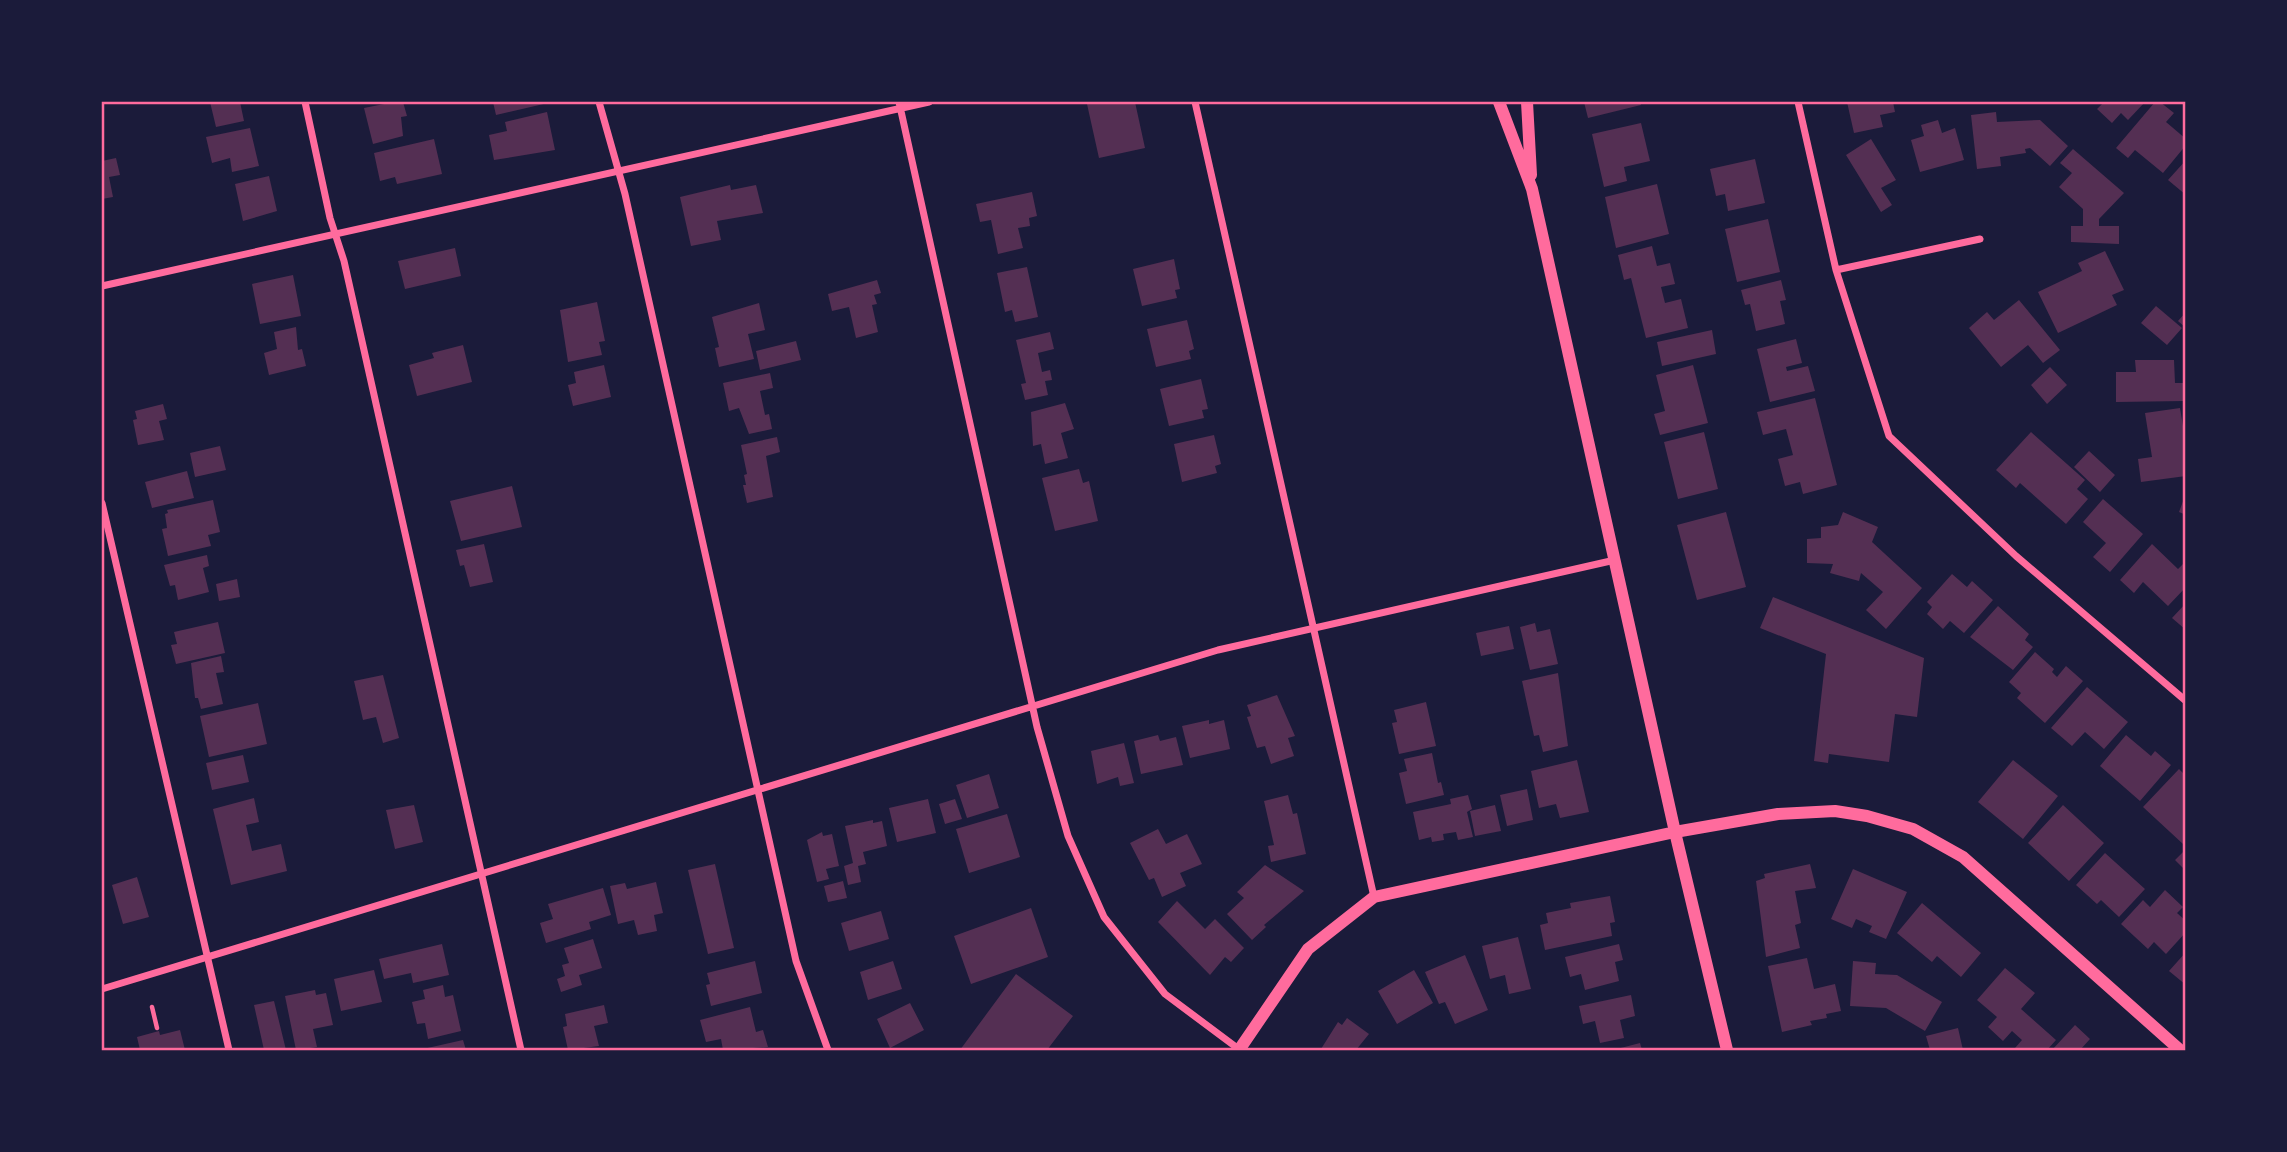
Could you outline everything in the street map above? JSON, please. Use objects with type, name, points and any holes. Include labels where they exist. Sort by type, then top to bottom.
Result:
[{"type":"street","points":[[305,102],[521,1051]]},
{"type":"street","points":[[599,102],[618,173],[796,961],[828,1051]]},
{"type":"street","points":[[102,286],[618,173],[900,105],[929,102]]},
{"type":"street","points":[[1195,102],[1311,628],[1374,897]]},
{"type":"street","points":[[1499,102],[1532,189],[1675,832],[1727,1051]]},
{"type":"street","points":[[1527,102],[1532,189]]},
{"type":"street","points":[[1798,102],[1836,270],[1889,436],[2015,556],[2186,701]]},
{"type":"street","points":[[900,105],[1034,706],[1068,836],[1104,918],[1165,994],[1240,1050],[1308,949],[1374,897],[1675,832],[1778,814],[1835,811],[1867,816],[1917,831],[1939,841],[1976,868],[2180,1051]]},
{"type":"street","points":[[1836,270],[1980,239]]},
{"type":"street","points":[[102,503],[229,1051]]},
{"type":"street","points":[[102,989],[1218,650],[1616,560]]},
{"type":"path","points":[[152,1007],[157,1028]]},
{"type":"building","points":[[210,102],[240,102],[244,121],[216,127]]},
{"type":"building","points":[[403,102],[407,116],[401,117],[403,136],[373,144],[364,108]]},
{"type":"building","points":[[493,102],[548,102],[548,103],[496,115]]},
{"type":"building","points":[[1135,102],[1145,148],[1099,158],[1087,104]]},
{"type":"building","points":[[1584,102],[1640,102],[1641,105],[1588,118]]},
{"type":"building","points":[[1847,102],[1893,102],[1895,112],[1880,115],[1883,127],[1854,133]]},
{"type":"building","points":[[2104,102],[2145,102],[2128,120],[2121,113],[2112,123],[2097,109]]},
{"type":"building","points":[[2155,102],[2160,102],[2174,113],[2166,122],[2186,139],[2186,145],[2163,173],[2135,150],[2128,158],[2116,148]]},
{"type":"building","points":[[547,112],[555,150],[494,160],[489,135],[507,131],[505,122]]},
{"type":"building","points":[[1996,112],[1997,122],[2040,120],[2068,146],[2050,166],[2030,148],[2025,149],[2026,153],[2000,157],[2001,166],[1977,169],[1971,115]]},
{"type":"building","points":[[1938,120],[1942,133],[1955,128],[1964,160],[1920,172],[1911,140],[1924,136],[1921,125]]},
{"type":"building","points":[[1641,123],[1650,161],[1624,167],[1627,181],[1604,187],[1592,134]]},
{"type":"building","points":[[250,128],[259,166],[232,172],[230,158],[212,163],[206,137]]},
{"type":"building","points":[[434,139],[442,174],[397,184],[395,177],[380,181],[374,153]]},
{"type":"building","points":[[1871,139],[1896,180],[1881,188],[1892,205],[1881,212],[1846,155]]},
{"type":"building","points":[[2073,149],[2124,193],[2099,219],[2099,226],[2119,226],[2119,244],[2071,242],[2071,226],[2083,226],[2083,209],[2059,187],[2072,173],[2060,163]]},
{"type":"building","points":[[116,158],[120,175],[109,177],[113,197],[102,199],[102,161]]},
{"type":"building","points":[[1755,159],[1765,203],[1728,211],[1725,194],[1716,196],[1710,169]]},
{"type":"building","points":[[2186,160],[2186,195],[2168,180]]},
{"type":"building","points":[[269,176],[277,211],[243,221],[235,184]]},
{"type":"building","points":[[1657,184],[1669,234],[1616,248],[1605,197]]},
{"type":"building","points":[[730,185],[731,190],[756,185],[763,213],[717,221],[721,240],[691,246],[680,197]]},
{"type":"building","points":[[1032,192],[1037,216],[1029,218],[1030,226],[1018,228],[1023,248],[998,254],[991,220],[980,222],[976,204]]},
{"type":"building","points":[[1768,219],[1780,272],[1737,282],[1725,229]]},
{"type":"building","points":[[1652,246],[1657,266],[1670,263],[1675,284],[1661,287],[1665,303],[1681,299],[1688,328],[1646,338],[1631,278],[1624,280],[1618,255]]},
{"type":"building","points":[[455,248],[461,276],[405,289],[398,261]]},
{"type":"building","points":[[2105,251],[2124,290],[2112,295],[2117,305],[2058,333],[2038,292],[2082,271],[2078,263]]},
{"type":"building","points":[[1174,259],[1180,289],[1175,290],[1177,298],[1142,306],[1133,269]]},
{"type":"building","points":[[1027,267],[1038,317],[1015,322],[1012,310],[1005,312],[997,273]]},
{"type":"building","points":[[293,275],[301,316],[260,324],[252,284]]},
{"type":"building","points":[[877,280],[881,293],[874,295],[877,304],[872,305],[878,332],[856,338],[849,307],[832,311],[828,294]]},
{"type":"building","points":[[1781,280],[1786,300],[1780,301],[1785,324],[1756,331],[1750,304],[1745,305],[1741,290]]},
{"type":"building","points":[[2019,300],[2060,350],[2043,363],[2028,345],[2001,367],[1969,328],[1987,312],[1994,320]]},
{"type":"building","points":[[597,302],[605,341],[599,342],[602,355],[568,362],[560,310]]},
{"type":"building","points":[[759,303],[765,330],[748,334],[754,359],[719,367],[715,348],[719,347],[712,317]]},
{"type":"building","points":[[2156,306],[2182,328],[2167,345],[2141,323]]},
{"type":"building","points":[[2186,312],[2186,328],[2178,321]]},
{"type":"building","points":[[1187,320],[1194,349],[1189,351],[1191,359],[1156,367],[1147,329]]},
{"type":"building","points":[[296,327],[298,350],[302,349],[306,366],[269,375],[264,353],[277,349],[274,332]]},
{"type":"building","points":[[1712,330],[1716,354],[1662,366],[1657,342]]},
{"type":"building","points":[[1050,332],[1054,349],[1038,353],[1042,372],[1050,370],[1052,380],[1045,381],[1048,395],[1025,400],[1021,384],[1026,383],[1016,340]]},
{"type":"building","points":[[1796,339],[1802,363],[1786,367],[1787,371],[1808,366],[1815,391],[1770,402],[1757,349]]},
{"type":"building","points":[[796,341],[801,360],[760,370],[756,351]]},
{"type":"building","points":[[463,345],[472,382],[417,396],[409,365],[434,358],[432,353]]},
{"type":"building","points":[[2135,360],[2174,360],[2175,383],[2185,383],[2185,401],[2116,402],[2116,372],[2136,372]]},
{"type":"building","points":[[604,365],[611,397],[573,406],[568,385],[576,383],[574,372]]},
{"type":"building","points":[[1693,365],[1708,423],[1660,435],[1654,414],[1665,411],[1656,375]]},
{"type":"building","points":[[2050,367],[2067,385],[2047,404],[2031,385]]},
{"type":"building","points":[[770,373],[773,388],[760,391],[765,415],[769,414],[772,429],[749,434],[739,408],[729,411],[723,383]]},
{"type":"building","points":[[1201,379],[1208,409],[1202,410],[1204,418],[1169,426],[1160,389]]},
{"type":"building","points":[[1815,398],[1837,485],[1803,494],[1800,482],[1785,486],[1778,459],[1793,455],[1786,429],[1763,435],[1757,412]]},
{"type":"building","points":[[1065,403],[1074,429],[1061,433],[1068,458],[1045,464],[1041,444],[1033,446],[1031,412]]},
{"type":"building","points":[[163,404],[167,419],[159,421],[164,440],[138,445],[133,420],[137,419],[135,411]]},
{"type":"building","points":[[2180,408],[2186,444],[2186,476],[2141,482],[2138,459],[2152,457],[2145,413]]},
{"type":"building","points":[[1704,432],[1718,489],[1678,499],[1664,442]]},
{"type":"building","points":[[2031,432],[2085,480],[2077,489],[2088,499],[2066,524],[2020,483],[2016,488],[1996,470]]},
{"type":"building","points":[[1214,435],[1221,464],[1215,466],[1217,473],[1182,482],[1174,444]]},
{"type":"building","points":[[777,437],[780,452],[766,456],[773,497],[747,503],[743,485],[746,485],[744,475],[747,474],[741,445]]},
{"type":"building","points":[[220,446],[226,470],[195,477],[190,453]]},
{"type":"building","points":[[2089,451],[2115,475],[2100,492],[2074,467]]},
{"type":"building","points":[[1079,469],[1083,483],[1089,481],[1098,521],[1055,531],[1042,478]]},
{"type":"building","points":[[187,471],[194,498],[152,508],[145,482]]},
{"type":"building","points":[[512,486],[522,527],[461,541],[450,501]]},
{"type":"building","points":[[2186,496],[2186,515],[2179,512]]},
{"type":"building","points":[[2103,499],[2143,534],[2110,572],[2093,557],[2106,543],[2083,522]]},
{"type":"building","points":[[213,500],[220,532],[208,535],[211,546],[168,556],[162,529],[167,528],[167,510]]},
{"type":"building","points":[[1726,512],[1746,587],[1697,600],[1677,525]]},
{"type":"building","points":[[1843,512],[1878,527],[1872,542],[1922,588],[1886,629],[1866,610],[1883,592],[1861,573],[1859,581],[1830,573],[1833,564],[1807,563],[1807,539],[1821,538],[1821,527],[1838,525]]},
{"type":"building","points":[[484,544],[493,582],[470,587],[464,565],[460,566],[456,550]]},
{"type":"building","points":[[2152,544],[2178,569],[2183,564],[2186,566],[2186,587],[2168,606],[2143,582],[2134,593],[2120,580]]},
{"type":"building","points":[[207,555],[209,566],[203,568],[209,592],[178,600],[175,585],[170,586],[164,565]]},
{"type":"building","points":[[1952,574],[1967,587],[1972,581],[1993,600],[1964,633],[1950,621],[1943,629],[1927,614],[1932,607],[1927,602]]},
{"type":"building","points":[[237,579],[240,597],[219,601],[216,584]]},
{"type":"building","points":[[1773,597],[1924,658],[1917,717],[1895,714],[1889,762],[1829,754],[1828,763],[1814,761],[1826,654],[1760,628]]},
{"type":"building","points":[[2186,603],[2186,630],[2172,618]]},
{"type":"building","points":[[1998,606],[2029,634],[2025,640],[2033,647],[2013,670],[1970,637]]},
{"type":"building","points":[[218,622],[225,653],[176,664],[171,645],[177,644],[174,632]]},
{"type":"building","points":[[1535,623],[1537,632],[1550,629],[1558,664],[1530,670],[1520,627]]},
{"type":"building","points":[[1509,626],[1514,649],[1481,656],[1476,633]]},
{"type":"building","points":[[2035,652],[2054,669],[2052,672],[2057,677],[2066,666],[2083,681],[2045,723],[2017,698],[2021,693],[2009,682]]},
{"type":"building","points":[[221,656],[224,672],[216,673],[223,704],[201,709],[198,698],[195,698],[191,663]]},
{"type":"building","points":[[1558,673],[1568,746],[1543,752],[1539,735],[1534,736],[1522,681]]},
{"type":"building","points":[[383,675],[399,738],[383,743],[376,717],[363,720],[354,681]]},
{"type":"building","points":[[2087,687],[2128,722],[2104,749],[2085,732],[2072,746],[2051,728]]},
{"type":"building","points":[[1277,695],[1295,736],[1288,738],[1294,756],[1271,764],[1265,746],[1257,748],[1247,717],[1251,716],[1247,705]]},
{"type":"building","points":[[1426,702],[1436,746],[1399,754],[1392,723],[1397,722],[1394,710]]},
{"type":"building","points":[[258,703],[267,744],[209,757],[200,716]]},
{"type":"building","points":[[1209,720],[1209,724],[1224,720],[1230,749],[1190,758],[1182,726]]},
{"type":"building","points":[[1158,735],[1160,741],[1176,737],[1183,765],[1141,774],[1134,741]]},
{"type":"building","points":[[2126,735],[2151,756],[2155,751],[2171,765],[2140,801],[2100,766]]},
{"type":"building","points":[[1124,743],[1134,783],[1120,786],[1118,777],[1097,784],[1091,751]]},
{"type":"building","points":[[1432,753],[1438,783],[1441,782],[1444,795],[1406,804],[1399,773],[1407,771],[1404,759]]},
{"type":"building","points":[[243,755],[249,782],[212,790],[206,763]]},
{"type":"building","points":[[1577,760],[1589,812],[1560,818],[1556,804],[1539,808],[1531,771]]},
{"type":"building","points":[[2013,760],[2058,796],[2023,839],[1978,802]]},
{"type":"building","points":[[2179,769],[2186,776],[2186,841],[2183,844],[2143,807]]},
{"type":"building","points":[[989,774],[999,808],[967,818],[956,785]]},
{"type":"building","points":[[1527,789],[1533,820],[1507,826],[1500,795]]},
{"type":"building","points":[[1288,795],[1293,814],[1297,813],[1306,854],[1271,862],[1268,846],[1274,845],[1264,801]]},
{"type":"building","points":[[1468,795],[1472,809],[1467,812],[1473,837],[1458,840],[1456,832],[1443,834],[1444,840],[1432,842],[1431,837],[1419,840],[1413,812],[1451,804],[1450,799]]},
{"type":"building","points":[[254,798],[259,822],[246,825],[252,851],[281,844],[287,871],[231,885],[213,809]]},
{"type":"building","points":[[928,799],[936,833],[897,842],[889,808]]},
{"type":"building","points":[[955,799],[962,819],[945,824],[939,804]]},
{"type":"building","points":[[414,805],[423,842],[395,849],[386,810]]},
{"type":"building","points":[[1495,805],[1501,831],[1475,836],[1470,811]]},
{"type":"building","points":[[2063,805],[2104,843],[2069,881],[2028,843]]},
{"type":"building","points":[[1007,814],[1020,857],[969,873],[956,829]]},
{"type":"building","points":[[873,820],[873,823],[882,821],[887,846],[863,852],[866,864],[858,866],[861,882],[848,885],[844,866],[853,863],[845,826]]},
{"type":"building","points":[[1158,829],[1166,844],[1187,834],[1202,864],[1180,873],[1186,886],[1162,897],[1154,878],[1149,880],[1130,843]]},
{"type":"building","points":[[822,832],[823,836],[832,834],[839,866],[826,869],[829,879],[817,882],[807,840]]},
{"type":"building","points":[[2186,849],[2186,871],[2175,860]]},
{"type":"building","points":[[2105,853],[2145,889],[2119,917],[2101,900],[2097,904],[2076,885]]},
{"type":"building","points":[[715,864],[734,948],[708,954],[688,870]]},
{"type":"building","points":[[1810,864],[1816,888],[1795,891],[1801,923],[1795,925],[1800,948],[1766,957],[1756,881],[1765,878],[1764,874]]},
{"type":"building","points":[[1265,865],[1304,891],[1264,925],[1266,927],[1252,940],[1227,914],[1244,898],[1237,892]]},
{"type":"building","points":[[1853,869],[1907,892],[1886,939],[1869,932],[1872,926],[1856,919],[1852,928],[1831,919]]},
{"type":"building","points":[[137,877],[149,917],[123,924],[112,885]]},
{"type":"building","points":[[843,881],[847,898],[828,902],[824,886]]},
{"type":"building","points":[[656,882],[663,913],[654,915],[657,931],[638,935],[634,920],[618,924],[610,886],[625,883],[627,889]]},
{"type":"building","points":[[603,888],[611,915],[589,922],[591,929],[546,943],[540,923],[553,919],[548,904]]},
{"type":"building","points":[[2165,890],[2183,907],[2177,913],[2186,921],[2186,932],[2166,954],[2154,942],[2148,949],[2121,924],[2143,900],[2150,907]]},
{"type":"building","points":[[1610,896],[1615,922],[1610,923],[1612,936],[1545,950],[1540,925],[1548,923],[1546,913],[1571,908],[1570,903]]},
{"type":"building","points":[[1177,901],[1205,929],[1215,919],[1244,948],[1231,962],[1225,957],[1210,975],[1158,922]]},
{"type":"building","points":[[1922,903],[1981,953],[1961,977],[1937,956],[1932,962],[1897,933]]},
{"type":"building","points":[[1031,908],[1048,957],[971,984],[954,936]]},
{"type":"building","points":[[881,911],[889,939],[849,951],[841,923]]},
{"type":"building","points":[[1518,937],[1531,989],[1509,994],[1505,975],[1490,979],[1482,946]]},
{"type":"building","points":[[593,939],[602,968],[579,975],[582,985],[561,992],[557,979],[565,976],[562,965],[569,963],[564,948]]},
{"type":"building","points":[[442,944],[449,975],[413,983],[411,973],[384,979],[379,959]]},
{"type":"building","points":[[1619,944],[1623,960],[1615,962],[1619,981],[1585,990],[1581,974],[1570,977],[1565,957]]},
{"type":"building","points":[[2186,952],[2186,985],[2169,971]]},
{"type":"building","points":[[1465,955],[1488,1010],[1455,1024],[1445,1002],[1439,1004],[1425,972]]},
{"type":"building","points":[[1807,958],[1814,989],[1835,984],[1841,1011],[1826,1014],[1827,1018],[1810,1021],[1812,1025],[1782,1032],[1768,966]]},
{"type":"building","points":[[755,961],[762,993],[711,1006],[706,985],[710,984],[707,973]]},
{"type":"building","points":[[893,961],[902,989],[868,1000],[860,972]]},
{"type":"building","points":[[1853,961],[1876,963],[1875,974],[1897,975],[1942,1002],[1925,1031],[1886,1008],[1850,1006]]},
{"type":"building","points":[[2005,968],[2035,993],[2021,1009],[2056,1040],[2047,1050],[2018,1050],[2015,1048],[2022,1040],[2012,1031],[2003,1041],[1988,1027],[1997,1017],[1977,1000]]},
{"type":"building","points":[[374,970],[382,1002],[341,1011],[334,979]]},
{"type":"building","points":[[1414,970],[1433,1003],[1397,1024],[1378,991]]},
{"type":"building","points":[[1016,974],[1073,1016],[1047,1050],[960,1050]]},
{"type":"building","points":[[443,985],[445,997],[453,995],[461,1031],[428,1039],[425,1023],[417,1024],[412,1002],[425,999],[423,990]]},
{"type":"building","points":[[315,990],[316,995],[326,993],[333,1025],[313,1029],[317,1047],[296,1050],[285,996]]},
{"type":"building","points":[[1631,995],[1635,1016],[1620,1020],[1624,1038],[1600,1043],[1595,1021],[1583,1024],[1579,1006]]},
{"type":"building","points":[[274,1001],[286,1050],[264,1050],[254,1005]]},
{"type":"building","points":[[910,1003],[924,1030],[890,1048],[877,1019]]},
{"type":"building","points":[[604,1005],[608,1023],[594,1026],[599,1046],[568,1050],[563,1027],[567,1026],[565,1014]]},
{"type":"building","points":[[750,1007],[756,1032],[763,1030],[768,1047],[723,1050],[721,1039],[706,1042],[700,1020]]},
{"type":"building","points":[[1347,1018],[1369,1034],[1356,1050],[1321,1049],[1338,1022],[1342,1025]]},
{"type":"building","points":[[2075,1025],[2090,1039],[2080,1050],[2052,1050]]},
{"type":"building","points":[[1958,1028],[1963,1050],[1930,1050],[1926,1036]]},
{"type":"building","points":[[180,1030],[185,1050],[140,1050],[137,1037],[159,1031],[160,1035]]},
{"type":"building","points":[[463,1040],[466,1050],[423,1050],[423,1049]]},
{"type":"building","points":[[1640,1043],[1642,1050],[1613,1050]]}]
